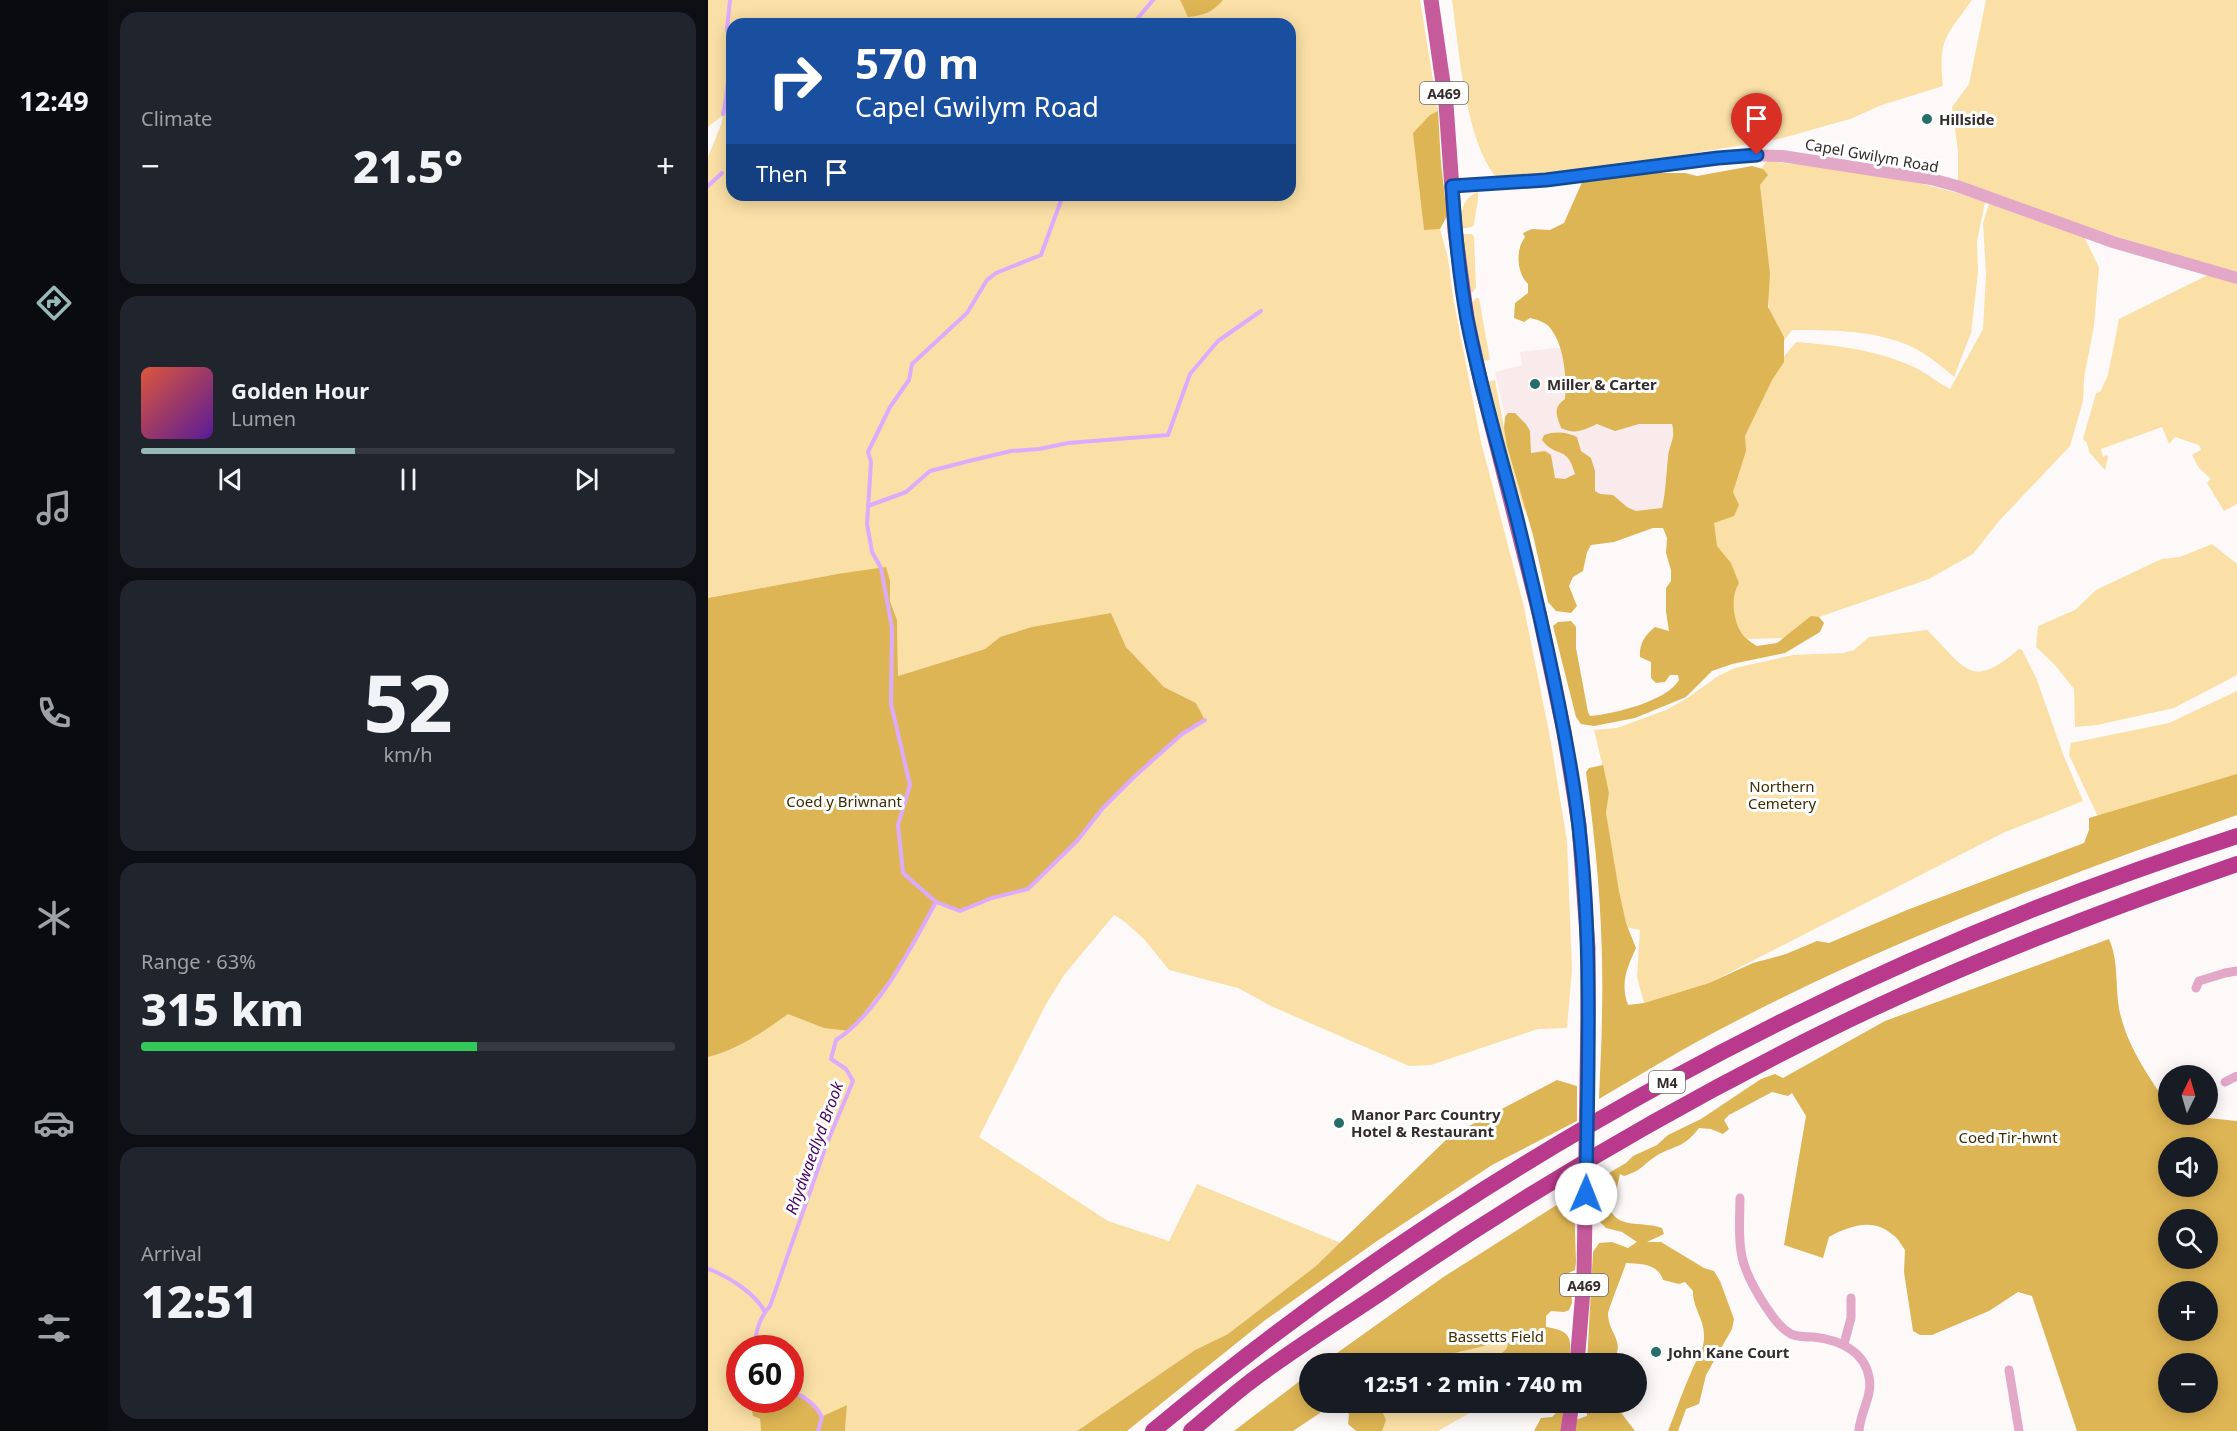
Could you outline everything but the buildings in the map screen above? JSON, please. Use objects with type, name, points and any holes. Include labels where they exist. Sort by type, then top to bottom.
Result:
[{"type":"highway","name":"M4","points":[[1153,1431],[1248,1354],[1412,1236],[1520,1168],[1692,1068],[1821,1002],[1972,933],[2135,870],[2237,836]]},
{"type":"highway","name":"M4","points":[[1191,1431],[1248,1383],[1429,1259],[1511,1207],[1698,1097],[1820,1033],[1965,968],[2093,916],[2237,864]]},
{"type":"main road","name":"A469","points":[[1431,0],[1446,104],[1459,265],[1467,318],[1481,383],[1539,613],[1576,801],[1588,948],[1586,1206],[1583,1305],[1578,1353]]},
{"type":"main road","points":[[1568,1431],[1570,1413]]},
{"type":"street","name":"Capel Gwilym Road","points":[[1452,186],[1546,180],[1718,158],[1782,156],[1871,169],[1957,186],[2114,242],[2237,278]]},
{"type":"street","points":[[2196,988],[2199,981],[2225,972],[2237,971]]},
{"type":"street","points":[[2225,1082],[2237,1076]]},
{"type":"street","points":[[1740,1198],[1741,1258],[1749,1279],[1776,1321],[1794,1335],[1844,1344],[1860,1358],[1869,1376],[1868,1397],[1859,1431]]},
{"type":"street","points":[[1844,1344],[1850,1329],[1851,1298]]},
{"type":"street","points":[[2009,1370],[2019,1431]]},
{"type":"shaded area","points":[[1565,347],[1673,411],[1677,434],[1665,516],[1536,532],[1511,444],[1495,372],[1522,365],[1520,352]]},
{"type":"green space","points":[[708,0],[1180,0],[1188,17],[1207,12],[1223,0],[1420,0],[1438,111],[1430,116],[1421,194],[1424,229],[1440,229],[1448,258],[1453,297],[1481,442],[1523,603],[1550,737],[1567,841],[1572,970],[1567,1028],[1538,1029],[1431,1065],[1409,1066],[1273,1007],[1238,988],[1169,970],[1144,939],[1114,915],[1064,975],[1045,1006],[979,1137],[1108,1221],[1169,1241],[1197,1184],[1341,1243],[1316,1266],[1228,1334],[1195,1350],[1077,1431],[845,1431],[847,1405],[822,1417],[804,1398],[804,1335],[726,1335],[726,1413],[752,1413],[753,1416],[760,1419],[761,1431],[708,1431],[708,1057],[730,1050],[750,1039],[788,1013],[824,1028],[904,961],[936,902],[960,911],[992,898],[1028,889],[1077,841],[1103,808],[1134,777],[1182,734],[1205,720],[1196,703],[1164,687],[1126,647],[1111,613],[1000,637],[985,649],[898,676],[897,620],[890,601],[890,581],[837,574],[708,598],[708,157],[723,115],[708,127]]},
{"type":"green space","points":[[1180,0],[1223,0],[1207,13],[1188,17]]},
{"type":"green space","points":[[1452,0],[1972,0],[1946,39],[1942,58],[1943,86],[1882,105],[1850,119],[1779,139],[1611,167],[1496,177],[1485,160],[1470,117]]},
{"type":"green space","points":[[1986,0],[2237,0],[2237,272],[2096,230],[1958,182],[1958,151],[1952,107],[1969,84]]},
{"type":"green space","points":[[1438,111],[1447,216],[1440,229],[1424,230],[1413,133],[1430,115]]},
{"type":"green space","points":[[1767,161],[1905,180],[1985,202],[1977,241],[1978,273],[1971,333],[1954,377],[1917,349],[1876,335],[1792,330],[1780,346],[1769,309],[1759,172]]},
{"type":"green space","points":[[1752,166],[1763,169],[1768,175],[1760,185],[1770,274],[1768,307],[1784,337],[1784,362],[1772,380],[1745,436],[1746,451],[1733,492],[1739,505],[1734,516],[1714,523],[1717,546],[1731,563],[1739,583],[1734,595],[1735,615],[1742,634],[1751,642],[1757,646],[1777,643],[1811,616],[1819,617],[1824,623],[1820,632],[1785,653],[1732,664],[1712,671],[1686,697],[1635,718],[1594,726],[1581,724],[1576,717],[1553,626],[1558,622],[1571,621],[1576,627],[1576,648],[1590,716],[1626,709],[1652,700],[1673,687],[1679,680],[1678,675],[1670,675],[1665,682],[1656,683],[1651,678],[1651,662],[1640,657],[1642,644],[1651,630],[1655,627],[1669,631],[1666,588],[1671,581],[1671,570],[1666,553],[1667,538],[1663,528],[1653,528],[1614,542],[1591,545],[1583,571],[1573,577],[1569,586],[1577,606],[1571,613],[1556,611],[1548,602],[1533,535],[1507,446],[1505,417],[1508,413],[1515,413],[1526,424],[1530,431],[1531,453],[1545,451],[1551,455],[1555,478],[1565,479],[1575,474],[1565,455],[1547,446],[1542,440],[1544,435],[1561,433],[1577,437],[1581,451],[1591,458],[1595,471],[1595,491],[1600,494],[1613,495],[1627,507],[1636,511],[1662,508],[1673,429],[1672,424],[1639,424],[1615,431],[1597,424],[1575,431],[1561,428],[1557,409],[1565,399],[1565,382],[1564,362],[1559,344],[1551,329],[1544,323],[1530,318],[1524,322],[1514,318],[1515,303],[1528,293],[1528,284],[1521,274],[1519,261],[1520,248],[1525,237],[1523,233],[1532,229],[1550,230],[1564,223],[1583,180],[1649,173],[1685,173],[1697,176]]},
{"type":"green space","points":[[1478,191],[1474,225],[1461,229],[1465,202]]},
{"type":"green space","points":[[1989,204],[2084,237],[2099,267],[2094,326],[2084,378],[2083,401],[2070,446],[1999,521],[1973,554],[1929,579],[1819,617],[1788,638],[1742,639],[1722,585],[1706,500],[1773,370],[1796,342],[1826,345],[1886,356],[1919,369],[1950,389],[1983,329],[1986,273],[1983,223]]},
{"type":"green space","points":[[1463,234],[1472,234],[1474,237],[1476,288],[1472,293],[1470,293]]},
{"type":"green space","points":[[2208,275],[2237,284],[2237,504],[2224,511],[2207,483],[2211,479],[2199,468],[2192,455],[2201,450],[2199,445],[2175,437],[2169,444],[2162,427],[2101,449],[2103,457],[2107,455],[2108,457],[2105,470],[2089,452],[2087,443],[2083,439],[2096,393],[2101,391],[2108,375],[2119,319]]},
{"type":"green space","points":[[1479,298],[1490,360],[1483,361],[1471,304]]},
{"type":"green space","points":[[1495,380],[1504,428],[1527,512],[1523,508],[1487,382]]},
{"type":"green space","points":[[2212,544],[2237,564],[2237,675],[2174,708],[2097,725],[2075,727],[2074,689],[2055,665],[2036,647],[2038,626],[2075,610],[2096,590],[2155,562],[2180,557]]},
{"type":"green space","name":"Coed y Briwnant","points":[[886,567],[890,581],[890,601],[897,620],[898,676],[985,649],[1000,637],[1032,627],[1111,613],[1126,647],[1164,687],[1196,703],[1205,720],[1182,734],[1134,777],[1103,808],[1077,841],[1028,889],[992,898],[960,911],[936,902],[904,961],[850,1031],[824,1028],[788,1014],[740,1045],[708,1057],[708,598]]},
{"type":"green space","name":"Northern Cemetery","points":[[1927,630],[1960,664],[1969,670],[1989,669],[2003,662],[2019,649],[2022,650],[2037,680],[2063,754],[2083,801],[2003,833],[1709,983],[1644,1003],[1637,977],[1640,930],[1620,926],[1606,813],[1609,793],[1594,730],[1617,728],[1666,710],[1718,676],[1735,668],[1793,655],[1843,653],[1854,650],[1869,637]]},
{"type":"green space","points":[[2237,691],[2237,779],[2100,821],[2069,755],[2071,743],[2169,723]]},
{"type":"green space","points":[[1603,765],[1609,793],[1606,813],[1619,891],[1626,923],[1636,948],[1627,969],[1625,983],[1628,1005],[1644,1003],[1709,983],[1753,963],[1786,954],[1817,941],[1829,943],[1907,910],[2084,843],[2089,830],[2089,818],[2237,774],[2237,815],[2038,887],[1908,940],[1717,1031],[1599,1099],[1602,1033],[1601,921],[1586,772],[1589,768]]},
{"type":"green space","name":"Coed Tir-hwnt","points":[[2109,939],[2115,958],[2121,1017],[2141,1064],[2158,1090],[2158,1125],[2218,1125],[2218,1119],[2237,1121],[2237,1431],[2077,1431],[2032,1296],[2018,1292],[1989,1311],[1932,1335],[1920,1335],[1913,1331],[1904,1272],[1905,1250],[1897,1238],[1885,1229],[1861,1225],[1837,1233],[1829,1237],[1823,1258],[1784,1245],[1806,1116],[1792,1093],[1788,1096],[1772,1092],[1729,1115],[1724,1120],[1729,1129],[1723,1134],[1711,1129],[1699,1128],[1684,1143],[1656,1156],[1639,1170],[1624,1176],[1620,1174],[1615,1196],[1608,1205],[1612,1213],[1623,1222],[1662,1228],[1664,1234],[1647,1242],[1661,1242],[1704,1268],[1714,1271],[1734,1319],[1732,1329],[1706,1375],[1699,1404],[1686,1409],[1678,1431],[1668,1431],[1704,1340],[1693,1291],[1685,1282],[1679,1284],[1663,1280],[1661,1274],[1653,1267],[1626,1263],[1608,1314],[1618,1344],[1617,1353],[1588,1353],[1593,1252],[1599,1243],[1612,1242],[1628,1248],[1637,1242],[1622,1232],[1606,1228],[1596,1218],[1597,1207],[1594,1196],[1597,1180],[1626,1163],[1633,1156],[1657,1145],[1668,1135],[1701,1119],[1761,1079],[1775,1074],[1783,1078],[1885,1021]]},
{"type":"green space","points":[[1557,1080],[1577,1086],[1577,1121],[1492,1165],[1377,1241],[1264,1321],[1127,1431],[1077,1431],[1195,1350],[1228,1334],[1316,1266],[1450,1136]]},
{"type":"green space","points":[[1574,1200],[1576,1262],[1575,1270],[1562,1276],[1560,1282],[1571,1286],[1572,1303],[1569,1310],[1551,1311],[1546,1316],[1546,1327],[1566,1334],[1570,1343],[1570,1353],[1502,1353],[1508,1345],[1502,1333],[1484,1346],[1454,1353],[1337,1353],[1442,1278],[1555,1206]]},
{"type":"green space","name":"Bassetts Field","points":[[1527,1287],[1522,1353],[1417,1353]]},
{"type":"green space","points":[[1299,1382],[1299,1413],[1320,1413],[1293,1431],[1234,1431]]},
{"type":"green space","points":[[804,1398],[823,1416],[847,1405],[845,1431],[761,1431],[760,1419],[753,1416],[752,1413],[804,1413]]},
{"type":"green space","points":[[1348,1413],[1470,1413],[1438,1431],[1359,1431]]},
{"type":"green space","points":[[1383,1413],[1386,1420],[1382,1431],[1356,1431],[1348,1424],[1349,1414]]},
{"type":"green space","points":[[1556,1413],[1563,1413],[1564,1431],[1534,1431],[1541,1418],[1552,1417]]},
{"type":"green space","points":[[1587,1413],[1621,1413],[1635,1431],[1572,1431],[1575,1420],[1587,1416]]},
{"type":"waterway","points":[[728,18],[730,0]]},
{"type":"waterway","name":"Rhydwaedlyd Brook","points":[[1138,18],[1153,0]]},
{"type":"waterway","points":[[723,114],[726,100]]},
{"type":"waterway","points":[[708,186],[722,173]]},
{"type":"waterway","name":"Rhydwaedlyd Brook","points":[[756,1335],[758,1326],[770,1306],[827,1143],[853,1081],[846,1069],[831,1059],[836,1040],[851,1028],[880,996],[936,902],[903,873],[898,825],[910,785],[891,704],[892,628],[881,568],[872,552],[867,524],[871,462],[868,452],[890,407],[909,380],[912,364],[967,313],[987,280],[996,273],[1041,255],[1061,201]]},
{"type":"waterway","points":[[868,506],[906,492],[930,471],[1011,451],[1039,449],[1068,443],[1168,435],[1190,374],[1218,341],[1261,311]]},
{"type":"waterway","points":[[936,902],[960,911],[992,898],[1028,889],[1077,841],[1103,808],[1134,777],[1182,734],[1205,720]]},
{"type":"waterway","points":[[708,1269],[740,1286],[755,1298],[765,1312]]},
{"type":"waterway","name":"Rhydwaedlyd Brook","points":[[804,1398],[813,1404],[822,1417],[818,1431]]},
{"type":"place","name":"Hillside","points":[[1927,119]]},
{"type":"place","name":"Miller & Carter","points":[[1535,384]]},
{"type":"place","name":"Manor Parc Country Hotel & Restaurant","points":[[1339,1123]]},
{"type":"place","name":"John Kane Court","points":[[1656,1352]]},
{"type":"route","points":[[1586,1194],[1588,948],[1580,825],[1570,761],[1539,613],[1481,383],[1467,318],[1455,231],[1452,186],[1546,180],[1757,155]]}]
